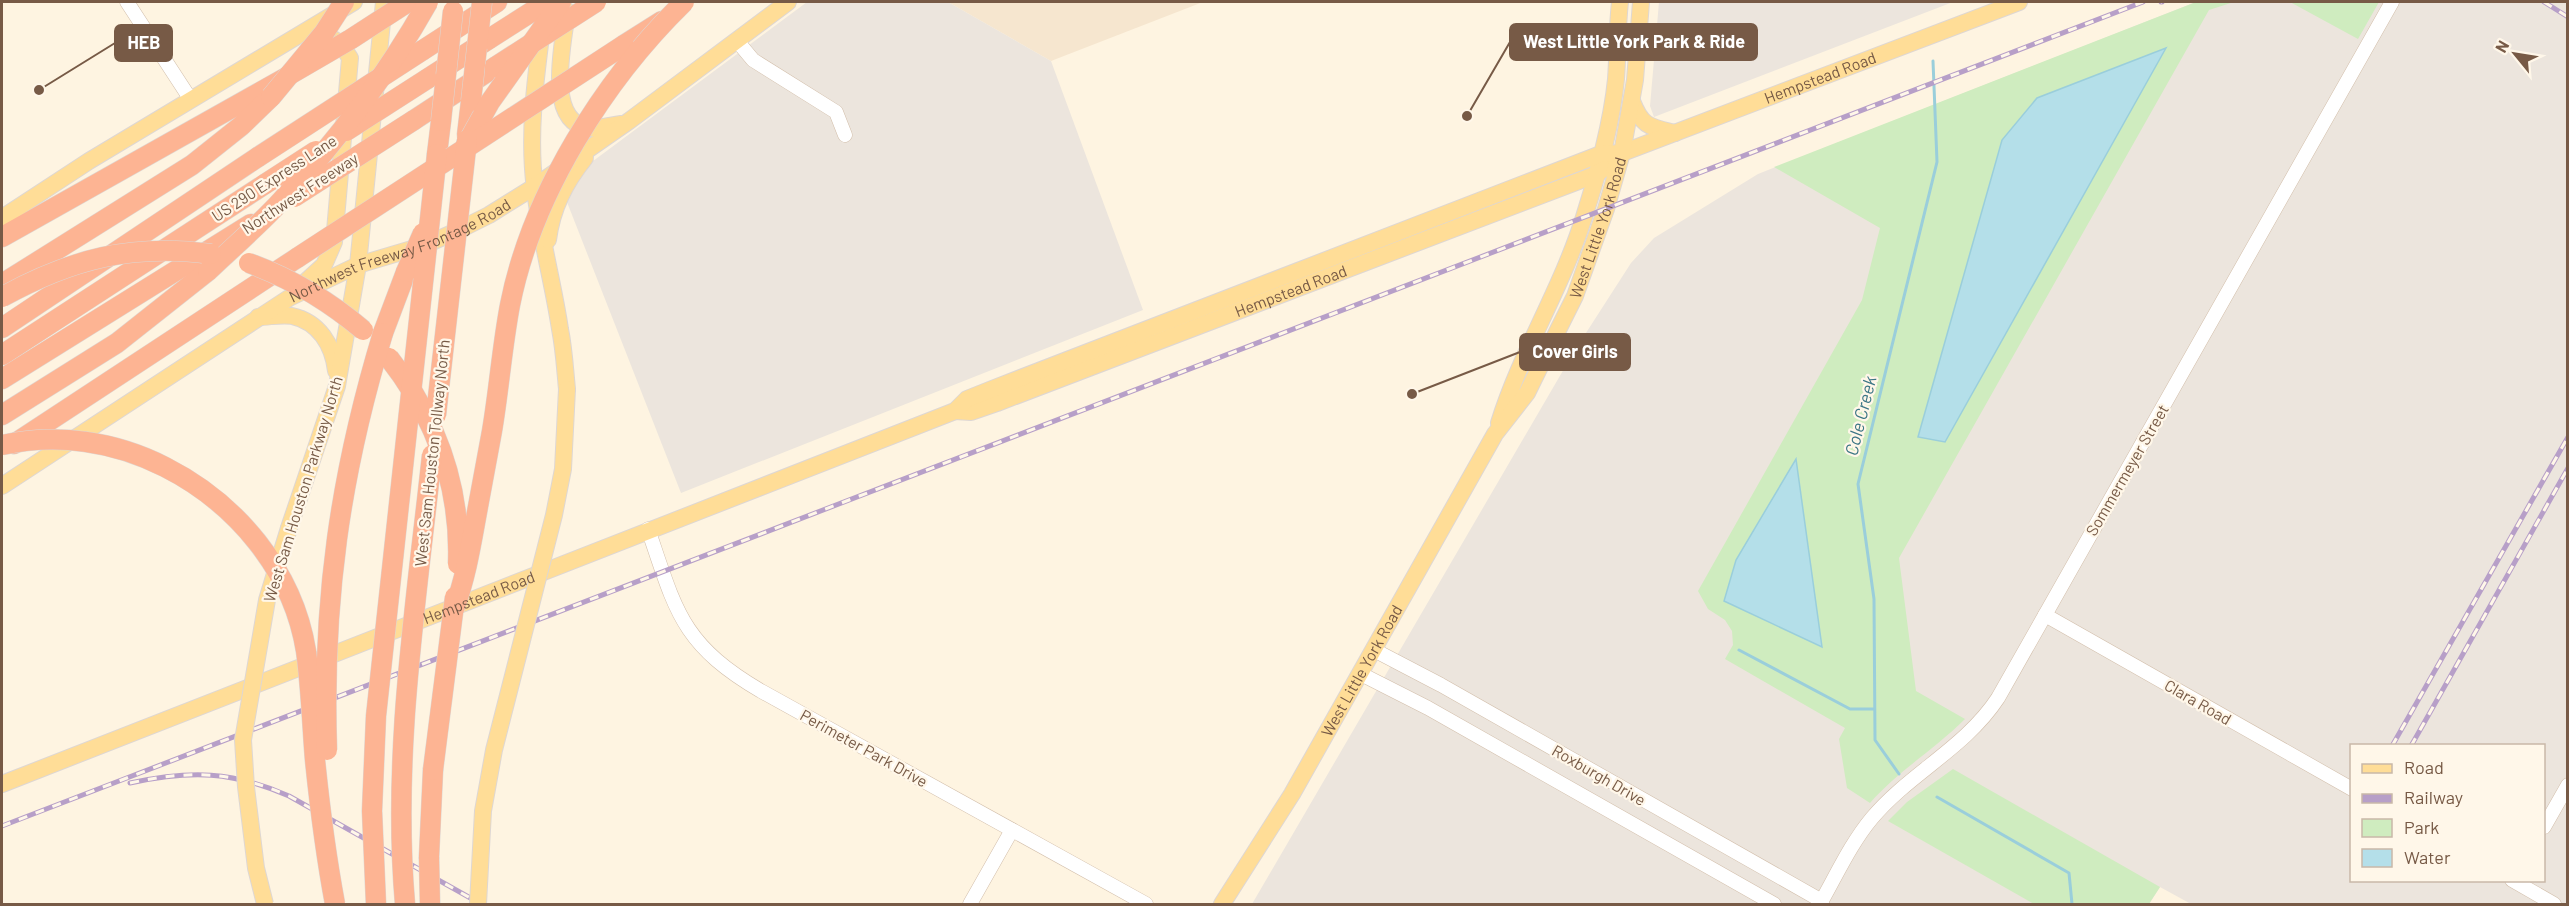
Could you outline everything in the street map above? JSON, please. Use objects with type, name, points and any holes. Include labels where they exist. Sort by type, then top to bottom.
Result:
[{"type":"highway","points":[[2,284],[192,165],[241,126],[282,87],[324,33],[344,2]]},
{"type":"highway","points":[[2,237],[289,75],[408,2]]},
{"type":"highway","points":[[2,416],[117,343],[163,308],[208,272],[281,202],[336,138],[395,57],[428,2]]},
{"type":"highway","name":"West Sam Houston Tollway North","points":[[376,904],[372,811],[376,716],[454,2]]},
{"type":"highway","name":"West Sam Houston Tollway North","points":[[405,904],[400,794],[403,718],[482,2]]},
{"type":"highway","points":[[2,328],[258,157],[497,2]]},
{"type":"highway","name":"US 290 Express Lane","points":[[2,355],[546,2]]},
{"type":"highway","points":[[345,904],[333,830],[327,762],[327,639],[337,526],[362,406],[383,333],[402,281],[452,170],[489,102],[561,2]]},
{"type":"highway","name":"Northwest Freeway","points":[[2,380],[269,213],[596,2]]},
{"type":"highway","points":[[454,609],[466,569],[492,431],[510,304],[528,241],[548,190],[573,146],[621,73],[684,2]]},
{"type":"highway","points":[[2,453],[297,258],[692,2]]},
{"type":"highway","points":[[2,253],[78,195]]},
{"type":"highway","points":[[2,297],[44,275],[80,262],[117,253],[174,250],[212,254],[249,263],[300,285],[333,306],[370,337],[400,372],[422,405],[438,440],[450,477],[457,514],[459,552],[454,609],[432,780],[430,904]]},
{"type":"highway","points":[[2,445],[26,440],[67,439],[106,445],[146,458],[189,479],[219,501],[248,530],[273,562],[287,589],[306,651],[324,842],[335,904]]},
{"type":"main road","points":[[2,218],[89,161],[354,2]]},
{"type":"main road","name":"West Sam Houston Parkway North","points":[[265,904],[255,868],[243,740],[267,600],[337,386],[358,266],[384,2]]},
{"type":"main road","points":[[478,904],[483,811],[494,750],[554,515],[563,469],[567,389],[561,330],[545,258],[534,187],[535,82],[546,2]]},
{"type":"main road","points":[[568,2],[560,82],[562,106],[573,122],[585,128],[629,122]]},
{"type":"main road","name":"Northwest Freeway Frontage Road","points":[[2,486],[289,298],[358,266],[425,245],[489,215],[629,122],[738,42],[788,2]]},
{"type":"main road","name":"West Little York Road","points":[[1495,434],[1510,387],[1562,275],[1584,218],[1597,174],[1616,81],[1620,2]]},
{"type":"main road","name":"West Little York Road","points":[[1222,904],[1279,816],[1495,434],[1527,393],[1575,296],[1606,209],[1622,153],[1632,101],[1641,2]]},
{"type":"main road","name":"Hempstead Road","points":[[2,784],[648,529],[955,411],[967,399],[992,389],[1601,154],[1622,153],[2019,2]]},
{"type":"main road","points":[[289,298],[324,265],[334,242],[350,58],[341,44],[329,36],[301,35]]},
{"type":"main road","points":[[1632,101],[1641,121],[1649,126],[1675,133]]},
{"type":"main road","points":[[545,258],[550,221],[561,194],[572,175],[596,145]]},
{"type":"main road","name":"Hempstead Road","points":[[955,411],[971,412],[997,403],[1597,174],[1622,153]]},
{"type":"main road","points":[[258,317],[291,316],[312,325],[331,346],[337,386]]},
{"type":"street","points":[[127,2],[191,100]]},
{"type":"street","name":"Sommermeyer Street","points":[[1821,903],[1871,819],[1915,778],[1969,734],[1988,713],[2392,2]]},
{"type":"street","points":[[738,42],[753,60],[836,112],[845,135]]},
{"type":"street","name":"Perimeter Park Drive","points":[[648,529],[673,602],[686,626],[696,641],[724,668],[1146,904]]},
{"type":"street","name":"Clara Road","points":[[2044,615],[2350,788]]},
{"type":"street","name":"Roxburgh Drive","points":[[1374,651],[1510,724],[1821,903]]},
{"type":"street","name":"Roxburgh Drive","points":[[1361,674],[1428,708],[1774,904]]},
{"type":"street","points":[[1497,747],[1510,724]]},
{"type":"street","points":[[2545,825],[2568,785]]},
{"type":"street","points":[[1622,819],[1635,796]]},
{"type":"street","points":[[970,904],[1012,830]]},
{"type":"street","points":[[2515,882],[2554,904]]},
{"type":"shaded area","points":[[807,2],[948,2],[1051,61],[1143,310],[681,493],[565,197],[581,170]]},
{"type":"shaded area","points":[[948,2],[1203,2],[1051,61]]},
{"type":"shaded area","points":[[1659,2],[1953,2],[1654,117],[1650,106]]},
{"type":"shaded area","points":[[2196,2],[2567,2],[2567,904],[2191,904],[2160,887],[2149,904],[1252,904],[1575,350],[1631,263],[1654,238],[1758,174]]},
{"type":"green space","points":[[2196,2],[2234,2],[2209,10],[1899,558],[1916,691],[1965,719],[1892,781],[1870,803],[1847,788],[1839,739],[1845,728],[1725,659],[1733,645],[1732,631],[1725,620],[1708,609],[1698,591],[1862,300],[1880,228],[1774,167]]},
{"type":"green space","points":[[2290,2],[2379,2],[2358,39]]},
{"type":"green space","points":[[1953,769],[2160,887],[2149,904],[2034,904],[1888,821],[1907,802]]},
{"type":"water","points":[[2166,48],[1945,442],[1918,437],[2002,140],[2037,98]]},
{"type":"water","points":[[1796,459],[1822,647],[1724,601],[1736,560]]},
{"type":"waterway","name":"Cole Creek","points":[[1899,774],[1875,740],[1874,599],[1858,484],[1937,162],[1933,61]]},
{"type":"waterway","points":[[1739,650],[1850,709],[1874,709]]},
{"type":"waterway","name":"Cole Creek","points":[[1937,797],[2069,873],[2072,904]]},
{"type":"railway","points":[[2,826],[2143,2]]},
{"type":"railway","points":[[2544,2],[2568,17]]},
{"type":"railway","points":[[2393,744],[2568,437]]},
{"type":"railway","points":[[2412,744],[2568,468]]},
{"type":"railway","points":[[130,783],[173,776],[211,775],[230,777],[268,788],[289,796],[481,904]]},
{"type":"place","name":"HEB","points":[[39,90]]},
{"type":"place","name":"West Little York Park & Ride","points":[[1467,116]]},
{"type":"place","name":"Cover Girls","points":[[1412,394]]}]
